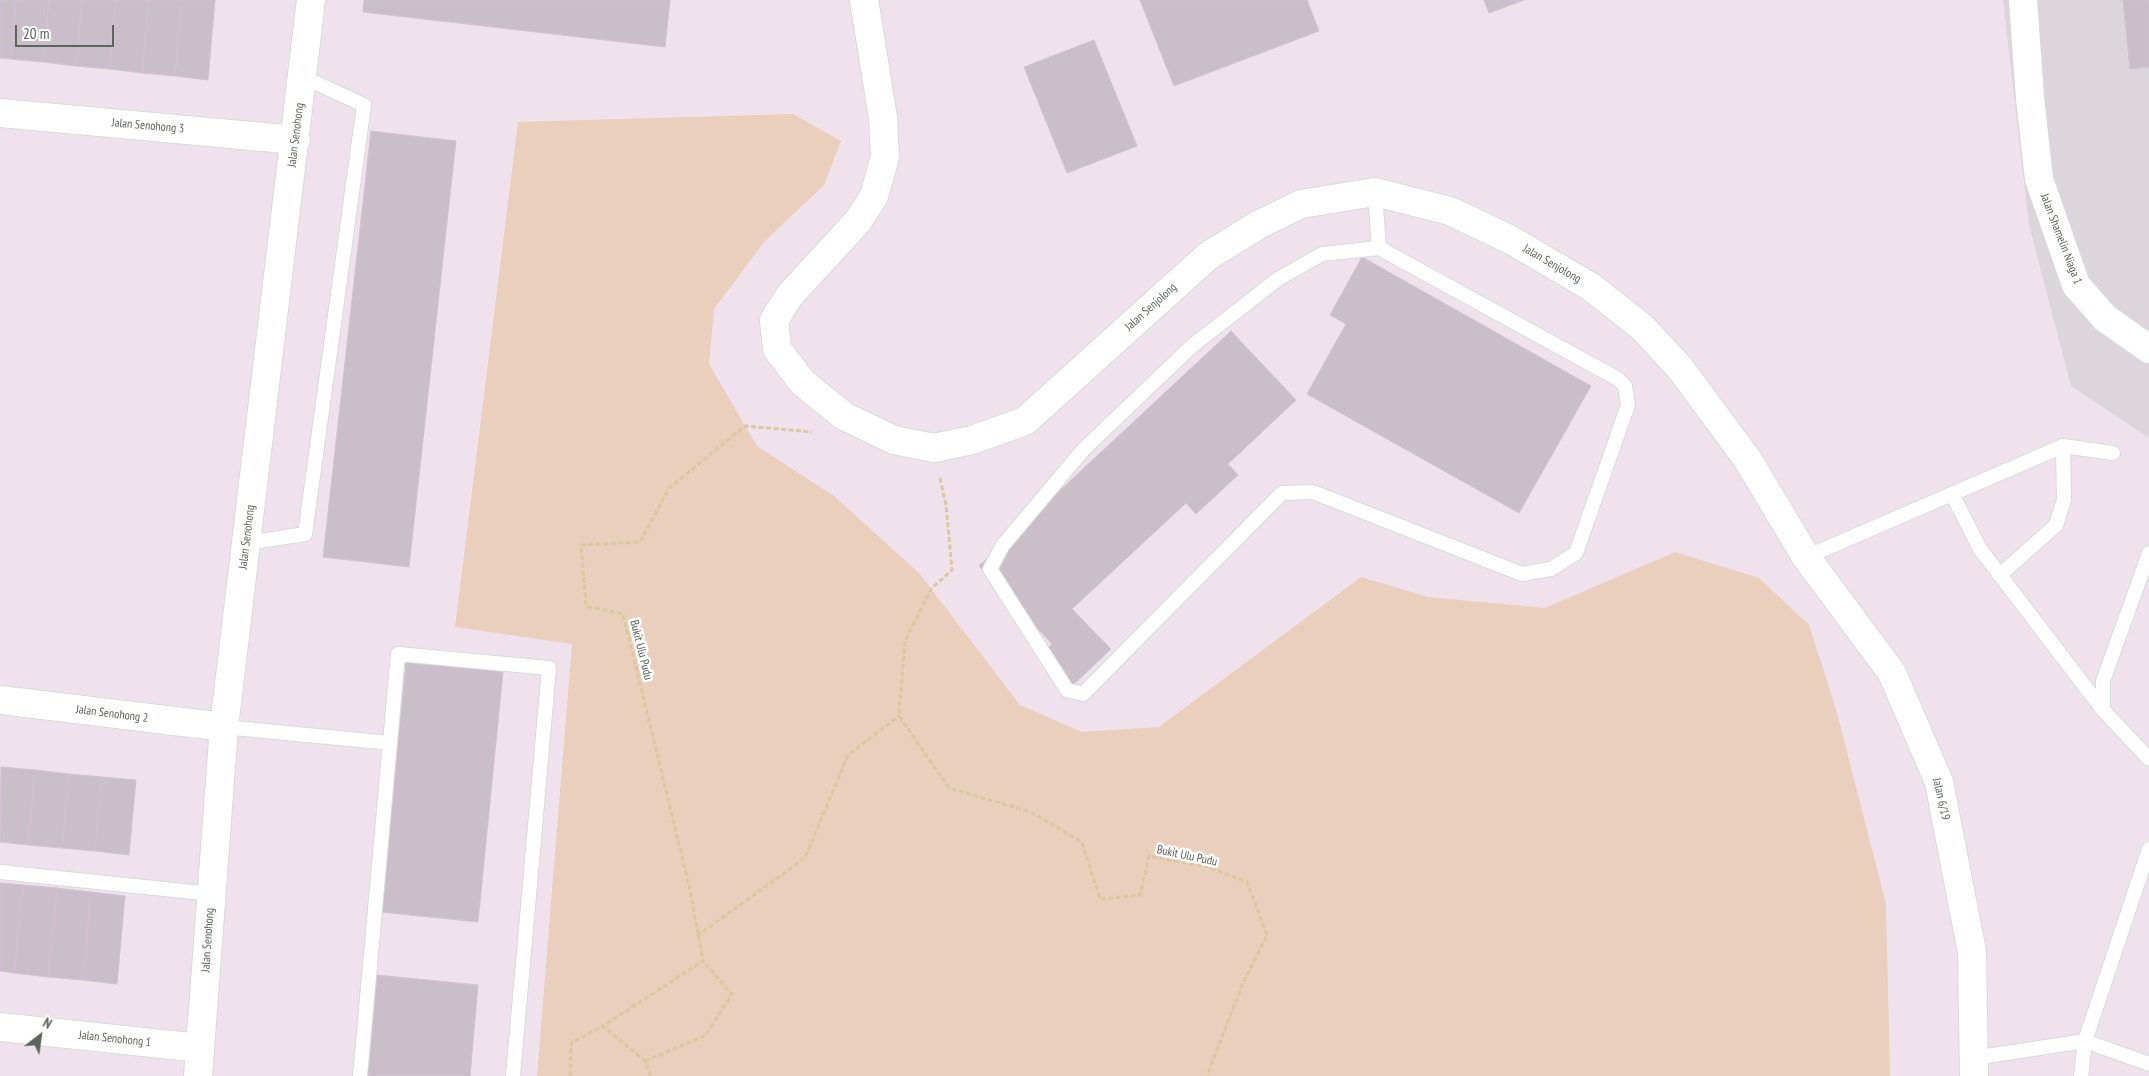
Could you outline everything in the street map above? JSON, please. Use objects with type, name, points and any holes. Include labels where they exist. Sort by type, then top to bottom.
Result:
[{"type":"street","name":"Jalan Senohong","points":[[198,1076],[224,728],[296,140],[311,0]]},
{"type":"street","name":"Jalan Senjolong","points":[[864,0],[883,118],[885,158],[874,196],[858,221],[790,296],[774,320],[777,349],[803,383],[844,416],[894,440],[934,448],[972,440],[1025,420],[1208,256],[1258,225],[1301,204],[1375,192],[1450,211],[1511,240],[1591,287],[1642,327],[1680,368],[1748,460],[1806,557]]},
{"type":"street","name":"Jalan Shamelin Niaga 1","points":[[2023,0],[2030,98],[2039,179],[2076,285],[2105,318],[2149,349]]},
{"type":"street","name":"Jalan Senohong 3","points":[[0,113],[296,140]]},
{"type":"street","name":"Jalan 6/19","points":[[1806,557],[1892,673],[1939,782],[1972,952],[1974,1067]]},
{"type":"street","name":"Jalan Senohong 2","points":[[0,700],[224,728]]},
{"type":"street","name":"Jalan Senohong 1","points":[[0,1027],[200,1048]]},
{"type":"lane","points":[[246,543],[305,534],[364,105],[303,78]]},
{"type":"lane","points":[[1375,192],[1379,248]]},
{"type":"lane","points":[[1379,248],[1618,379],[1625,386],[1628,405],[1576,553],[1551,569],[1522,574],[1313,492],[1282,493],[1083,694],[1066,690],[990,569],[1003,545],[1084,449],[1192,346],[1278,279],[1322,254],[1379,248]]},
{"type":"lane","points":[[1806,557],[2062,446],[2113,453]]},
{"type":"lane","points":[[2000,575],[2056,525],[2064,500],[2062,446]]},
{"type":"lane","points":[[1952,494],[1980,549],[2103,710],[2149,759]]},
{"type":"lane","points":[[2103,710],[2103,681],[2149,553]]},
{"type":"lane","points":[[360,1076],[398,654],[549,668],[513,1076]]},
{"type":"lane","points":[[224,728],[390,743]]},
{"type":"lane","points":[[2081,1076],[2085,1041],[2149,850]]},
{"type":"lane","points":[[0,872],[212,894]]},
{"type":"lane","points":[[1974,1067],[2085,1041],[2149,1064]]},
{"type":"path","name":"Bukit Ulu Pudu","points":[[703,961],[689,886],[623,614],[586,606],[581,545],[640,542],[669,488],[745,426],[815,432]]},
{"type":"path","points":[[698,936],[805,858],[848,755],[899,716],[905,641],[931,589],[952,570],[946,505],[934,448]]},
{"type":"path","name":"Bukit Ulu Pudu","points":[[899,716],[949,788],[1031,812],[1082,842],[1100,900],[1140,895],[1149,856],[1208,867],[1247,882],[1268,935],[1242,985],[1207,1076]]},
{"type":"path","points":[[570,1076],[571,1043],[603,1026],[703,961],[732,994],[705,1036],[645,1061]]},
{"type":"path","points":[[603,1026],[645,1061],[652,1076]]},
{"type":"shaded area","points":[[2003,0],[2149,0],[2149,438],[2071,386],[2029,225]]},
{"type":"shaded area","points":[[793,114],[841,141],[824,185],[764,242],[714,309],[709,364],[757,446],[834,496],[919,573],[1020,705],[1082,732],[1159,727],[1361,577],[1428,597],[1545,608],[1675,552],[1759,578],[1809,625],[1836,709],[1886,904],[1890,1076],[537,1076],[572,644],[455,627],[518,122]]},
{"type":"building","points":[[0,0],[16,0],[10,59],[0,58]]},
{"type":"building","points":[[16,0],[49,0],[43,62],[10,59]]},
{"type":"building","points":[[49,0],[82,0],[76,66],[43,62]]},
{"type":"building","points":[[82,0],[116,0],[109,69],[76,66]]},
{"type":"building","points":[[116,0],[149,0],[142,73],[109,69]]},
{"type":"building","points":[[149,0],[182,0],[175,76],[142,73]]},
{"type":"building","points":[[182,0],[215,0],[208,80],[175,76]]},
{"type":"building","points":[[364,0],[670,0],[665,47],[363,12]]},
{"type":"building","points":[[1140,0],[1307,0],[1319,31],[1174,86]]},
{"type":"building","points":[[1484,0],[1524,0],[1489,13]]},
{"type":"building","points":[[2123,0],[2149,0],[2149,67],[2130,69]]},
{"type":"building","points":[[1094,40],[1137,146],[1067,173],[1024,67]]},
{"type":"building","points":[[371,131],[456,141],[409,567],[323,557]]},
{"type":"building","points":[[1362,257],[1591,386],[1519,513],[1307,394],[1346,324],[1330,315]]},
{"type":"building","points":[[1231,331],[1296,400],[1228,464],[1238,475],[1196,514],[1186,503],[1072,609],[1111,649],[1072,686],[1041,654],[1052,644],[979,566]]},
{"type":"building","points":[[406,662],[503,672],[478,922],[381,912]]},
{"type":"building","points":[[1,767],[35,770],[28,845],[0,842]]},
{"type":"building","points":[[35,770],[69,774],[62,848],[28,845]]},
{"type":"building","points":[[69,774],[102,777],[95,851],[62,848]]},
{"type":"building","points":[[102,777],[136,780],[129,855],[95,851]]},
{"type":"building","points":[[0,883],[23,885],[14,973],[0,971]]},
{"type":"building","points":[[23,885],[57,888],[48,977],[14,973]]},
{"type":"building","points":[[57,888],[91,892],[83,980],[48,977]]},
{"type":"building","points":[[91,892],[125,896],[117,984],[83,980]]},
{"type":"building","points":[[377,975],[478,985],[470,1076],[368,1076]]}]
